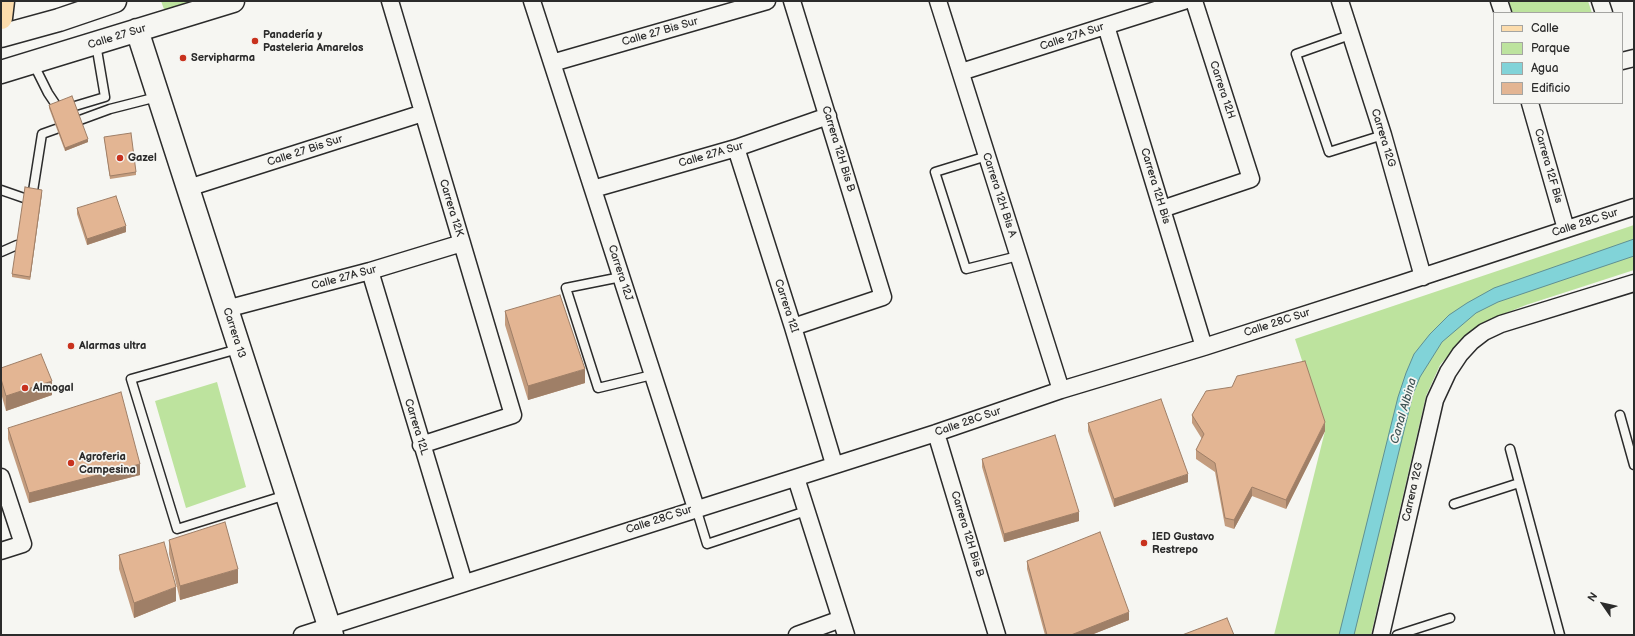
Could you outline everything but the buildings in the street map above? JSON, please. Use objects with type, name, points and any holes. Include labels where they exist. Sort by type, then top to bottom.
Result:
[{"type":"main road","points":[[1,18],[3,1]]},
{"type":"street","points":[[1,36],[59,20],[114,1]]},
{"type":"street","name":"Calle 27 Sur","points":[[1,72],[233,1]]},
{"type":"street","name":"Carrera 12K","points":[[390,1],[513,415],[421,445]]},
{"type":"street","name":"Carrera 12J","points":[[532,1],[696,508]]},
{"type":"street","name":"Calle 27 Bis Sur","points":[[552,63],[768,1]]},
{"type":"street","name":"Carrera 12H Bis B","points":[[792,1],[883,297],[793,327]]},
{"type":"street","name":"Carrera 12H Bis A","points":[[938,1],[1061,390]]},
{"type":"street","name":"Calle 27A Sur","points":[[961,72],[1184,1]]},
{"type":"street","name":"Carrera 12H","points":[[1162,209],[1251,179],[1194,1]]},
{"type":"street","name":"Carrera 12G","points":[[1340,1],[1383,135],[1423,277]]},
{"type":"street","points":[[1499,1],[1503,12]]},
{"type":"street","points":[[1600,1],[1604,12]]},
{"type":"street","name":"Carrera 12H Bis","points":[[1106,26],[1204,347]]},
{"type":"street","name":"Carrera 13","points":[[137,30],[330,631]]},
{"type":"street","points":[[1623,60],[1634,58]]},
{"type":"street","name":"Carrera 12F Bis","points":[[1530,104],[1566,229]]},
{"type":"street","name":"Calle 27 Bis Sur","points":[[188,188],[423,113]]},
{"type":"street","name":"Calle 27A Sur","points":[[593,189],[736,148],[828,116]]},
{"type":"street","name":"Carrera 12I","points":[[736,148],[793,327],[834,464]]},
{"type":"street","name":"Calle 28C Sur","points":[[302,635],[330,631],[464,583],[696,508],[796,478],[834,464],[936,433],[1061,390],[1204,347],[1423,277],[1634,207]]},
{"type":"street","name":"Calle 27A Sur","points":[[226,309],[370,271],[462,243]]},
{"type":"street","name":"Carrera 12L","points":[[370,271],[421,445],[464,583]]},
{"type":"street","name":"Carrera 12G","points":[[1381,635],[1435,400],[1448,372],[1460,354],[1471,342],[1484,332],[1501,324],[1634,283]]},
{"type":"street","name":"Carrera 12H Bis B","points":[[936,433],[997,635]]},
{"type":"street","points":[[1,477],[23,544],[1,551]]},
{"type":"street","points":[[796,478],[846,635]]},
{"type":"street","points":[[797,635],[841,619]]},
{"type":"lane","points":[[1350,35],[1296,54],[1329,152],[1383,135]]},
{"type":"lane","points":[[96,43],[105,97],[110,108]]},
{"type":"lane","points":[[32,63],[56,105]]},
{"type":"lane","points":[[75,106],[105,97]]},
{"type":"lane","points":[[80,120],[110,108],[158,97]]},
{"type":"lane","points":[[33,191],[42,134],[56,129]]},
{"type":"lane","points":[[987,156],[935,172],[966,269],[1018,256]]},
{"type":"lane","points":[[1,190],[24,198]]},
{"type":"lane","points":[[1,252],[17,245]]},
{"type":"lane","points":[[621,277],[566,288],[598,388],[652,375]]},
{"type":"lane","points":[[239,349],[131,379],[177,529],[286,495]]},
{"type":"lane","points":[[1620,415],[1634,465]]},
{"type":"lane","points":[[1510,449],[1560,635]]},
{"type":"lane","points":[[1454,504],[1519,483]]},
{"type":"lane","name":"Carrera 12J","points":[[696,508],[707,544],[806,511]]},
{"type":"lane","points":[[1397,635],[1450,618]]},
{"type":"green space","points":[[161,1],[199,1],[165,12]]},
{"type":"green space","points":[[1513,1],[1588,1],[1592,12],[1509,12],[1506,4]]},
{"type":"green space","points":[[1634,225],[1634,270],[1526,305],[1491,319],[1463,338],[1440,365],[1426,396],[1371,635],[1274,635],[1325,431],[1295,339]]},
{"type":"green space","points":[[217,382],[246,487],[186,508],[155,401]]},
{"type":"water","name":"Canal Albina","points":[[1634,239],[1634,256],[1498,302],[1476,313],[1442,342],[1420,377],[1413,394],[1354,635],[1339,635],[1398,397],[1414,354],[1430,334],[1449,315],[1494,288]]},
{"type":"place","name":"Panadería y Pasteleria Amarelos","points":[[255,41]]},
{"type":"place","name":"Servipharma","points":[[183,58]]},
{"type":"place","name":"Gazel","points":[[120,158]]},
{"type":"place","name":"Alarmas ultra","points":[[71,346]]},
{"type":"place","name":"Almogal","points":[[25,388]]},
{"type":"place","name":"Agroferia Campesina","points":[[71,463]]},
{"type":"place","name":"IED Gustavo Restrepo","points":[[1144,543]]}]
